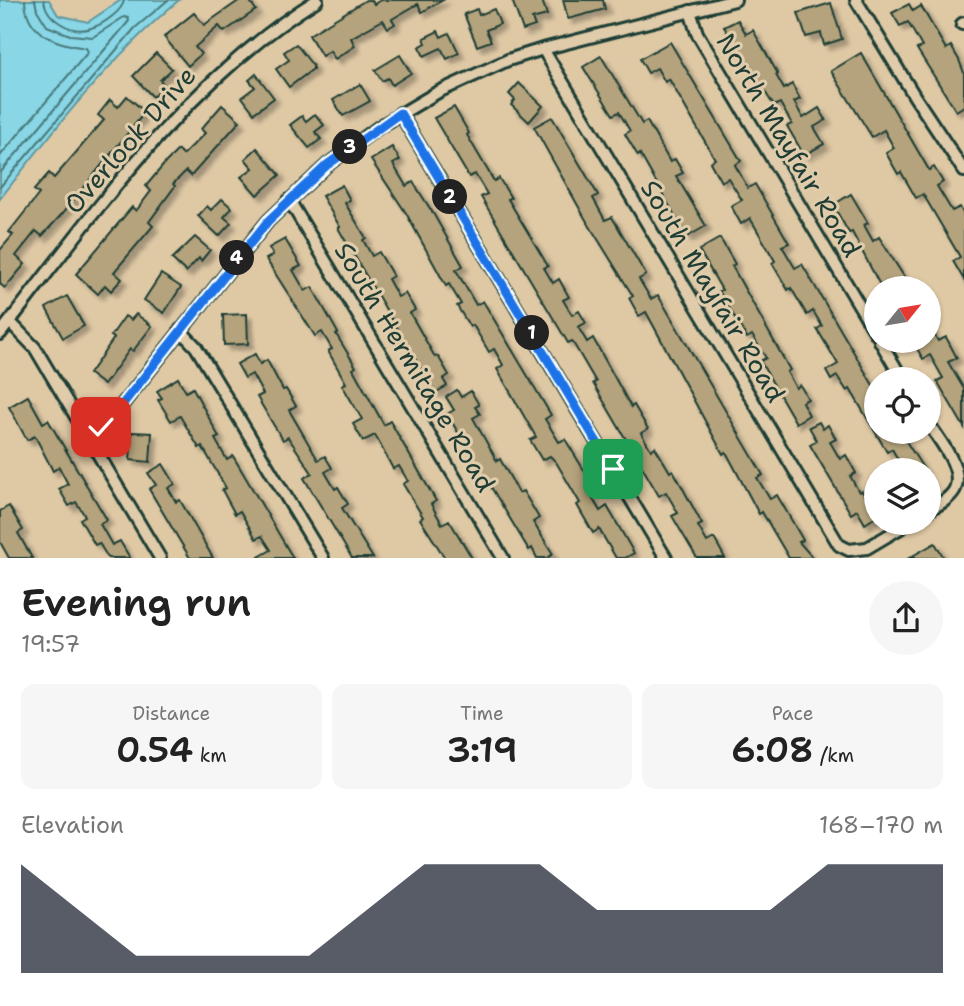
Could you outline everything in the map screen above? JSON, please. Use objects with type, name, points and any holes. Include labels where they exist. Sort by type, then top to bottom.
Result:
[{"type":"street","name":"Overlook Drive","points":[[0,334],[167,125],[236,58],[317,0]]},
{"type":"street","points":[[86,436],[110,420],[251,240],[289,200],[348,148],[400,113],[473,75],[543,49],[735,0]]},
{"type":"street","points":[[856,0],[964,171]]},
{"type":"street","name":"North Mayfair Road","points":[[690,11],[696,33],[864,313]]},
{"type":"street","name":"South Mayfair Road","points":[[543,49],[832,536],[839,545],[849,551],[867,548],[889,535]]},
{"type":"street","points":[[400,113],[666,558]]},
{"type":"street","name":"South Hermitage Road","points":[[289,200],[503,558]]},
{"type":"street","points":[[10,321],[34,348],[160,558]]},
{"type":"street","points":[[180,330],[196,348],[323,558]]},
{"type":"street","points":[[941,444],[954,466],[958,479],[955,490],[941,503]]},
{"type":"water","points":[[0,0],[49,0],[58,15],[88,22],[121,0],[179,0],[130,45],[62,120],[0,199]]},
{"type":"building","points":[[240,0],[249,0],[256,10],[224,32],[219,26],[195,47],[201,54],[188,66],[164,37],[194,13],[204,25]]},
{"type":"building","points":[[366,0],[372,0],[374,4],[381,0],[443,0],[422,12],[418,4],[392,19],[395,24],[388,28],[383,20],[351,38],[355,46],[335,59],[330,51],[322,56],[309,35]]},
{"type":"building","points":[[512,0],[542,0],[547,15],[532,19],[535,26],[523,30]]},
{"type":"building","points":[[563,0],[603,0],[605,9],[568,19]]},
{"type":"building","points":[[831,3],[842,39],[824,45],[821,33],[806,37],[798,13]]},
{"type":"building","points":[[909,4],[913,11],[921,6],[946,49],[951,46],[959,60],[964,73],[964,106],[956,111],[917,49],[922,47],[908,22],[900,26],[892,13]]},
{"type":"building","points":[[477,9],[479,15],[494,9],[500,24],[486,30],[491,41],[477,46],[464,14]]},
{"type":"building","points":[[738,20],[746,34],[753,30],[784,89],[792,84],[800,99],[794,102],[803,118],[819,108],[826,120],[814,127],[824,144],[804,155],[787,126],[792,124],[780,103],[774,106],[724,27]]},
{"type":"building","points":[[438,31],[441,37],[449,33],[459,53],[447,59],[441,48],[424,56],[419,47],[426,43],[424,38]]},
{"type":"building","points":[[670,42],[741,161],[735,165],[748,188],[755,184],[789,243],[782,246],[795,268],[802,264],[864,370],[864,413],[850,389],[847,391],[837,376],[831,380],[826,371],[838,364],[817,329],[822,326],[813,311],[807,315],[791,288],[788,290],[750,218],[741,224],[731,206],[742,200],[728,178],[721,182],[710,162],[715,159],[669,79],[665,82],[657,68],[648,73],[640,59]]},
{"type":"building","points":[[296,44],[313,69],[289,87],[276,69],[289,60],[284,52]]},
{"type":"building","points":[[156,53],[172,69],[160,80],[165,86],[153,97],[133,76]]},
{"type":"building","points":[[861,53],[929,170],[934,167],[943,182],[937,186],[952,211],[960,207],[964,215],[964,280],[953,261],[960,257],[923,194],[916,198],[886,153],[894,148],[884,130],[872,137],[831,71]]},
{"type":"building","points":[[400,55],[411,73],[392,85],[388,78],[382,81],[375,70]]},
{"type":"building","points":[[601,56],[642,124],[647,121],[670,162],[675,159],[683,173],[676,176],[706,226],[687,237],[640,154],[638,156],[625,134],[630,131],[619,112],[613,115],[583,67]]},
{"type":"building","points":[[256,74],[274,98],[254,113],[242,97],[255,87],[249,80]]},
{"type":"building","points":[[519,83],[543,106],[529,122],[511,105],[515,100],[509,94]]},
{"type":"building","points":[[360,84],[370,101],[343,116],[333,100]]},
{"type":"building","points":[[127,96],[145,112],[62,214],[42,236],[36,231],[16,256],[25,264],[5,288],[0,284],[0,250],[13,235],[9,232],[39,194],[34,190],[49,173],[54,178],[104,120],[98,115],[110,100],[118,107]]},
{"type":"building","points":[[222,105],[240,121],[191,176],[186,171],[173,184],[175,186],[149,222],[153,226],[114,272],[122,279],[111,291],[105,285],[98,294],[76,274],[132,207],[136,211],[151,191],[146,186],[166,162],[178,150],[183,155],[205,133],[201,129]]},
{"type":"building","points":[[454,107],[494,181],[499,178],[511,198],[508,199],[548,266],[544,268],[553,283],[559,279],[569,297],[563,300],[572,315],[579,311],[586,323],[578,327],[587,342],[593,338],[631,407],[634,405],[648,429],[641,433],[651,450],[655,447],[670,472],[673,470],[702,524],[698,526],[707,542],[714,538],[725,558],[697,558],[672,516],[678,513],[666,492],[659,496],[593,383],[596,382],[572,341],[568,343],[481,197],[487,194],[475,174],[469,177],[434,118]]},
{"type":"building","points":[[315,114],[324,125],[315,132],[321,139],[309,148],[290,125],[302,116],[306,121]]},
{"type":"building","points":[[552,117],[598,195],[593,198],[605,220],[612,217],[646,275],[639,279],[651,299],[658,295],[763,475],[757,478],[770,499],[777,495],[803,540],[799,542],[813,558],[789,558],[762,512],[759,514],[726,452],[723,454],[646,312],[639,316],[629,298],[633,296],[586,220],[534,127]]},
{"type":"building","points":[[392,147],[400,160],[393,164],[406,186],[413,182],[433,213],[463,266],[456,270],[476,305],[483,301],[551,415],[545,419],[559,442],[565,439],[593,485],[587,489],[600,511],[607,506],[634,553],[625,558],[616,558],[599,529],[593,533],[577,505],[580,503],[556,462],[550,456],[542,460],[530,440],[536,437],[497,369],[503,365],[494,349],[489,352],[473,325],[470,327],[457,306],[461,304],[449,284],[446,286],[406,213],[371,160]]},
{"type":"building","points":[[257,148],[280,175],[257,195],[241,177],[253,168],[245,159]]},
{"type":"building","points":[[342,185],[350,200],[345,203],[366,238],[363,240],[372,256],[379,252],[393,276],[388,279],[398,297],[405,293],[415,310],[410,313],[435,357],[438,356],[449,375],[443,379],[447,386],[435,393],[322,196]]},
{"type":"building","points":[[851,194],[868,223],[864,225],[873,241],[879,237],[904,276],[875,276],[852,232],[849,233],[833,205]]},
{"type":"building","points":[[222,199],[232,208],[224,217],[231,223],[219,236],[198,216],[207,206],[211,210]]},
{"type":"building","points":[[195,237],[210,250],[186,272],[172,259]]},
{"type":"building","points":[[720,238],[735,264],[732,266],[790,370],[787,372],[796,388],[800,385],[808,399],[802,402],[809,415],[796,423],[760,361],[766,358],[752,335],[747,338],[699,250]]},
{"type":"building","points":[[285,239],[301,266],[293,270],[305,291],[312,287],[384,425],[390,421],[436,501],[431,504],[442,524],[449,520],[472,558],[445,558],[420,519],[423,517],[403,484],[408,481],[399,466],[393,469],[375,435],[363,441],[353,424],[362,419],[342,385],[346,383],[328,351],[332,349],[322,332],[315,336],[266,259],[273,255],[269,248]]},
{"type":"building","points":[[161,274],[181,287],[164,313],[144,300]]},
{"type":"building","points":[[67,296],[84,326],[63,338],[46,308]]},
{"type":"building","points":[[136,314],[152,326],[133,351],[130,349],[104,385],[89,374],[114,338],[111,336],[125,316],[131,320]]},
{"type":"building","points":[[247,314],[248,344],[224,345],[223,315]]},
{"type":"building","points":[[946,337],[957,358],[948,362],[964,389],[964,427],[941,388],[941,367],[937,367],[930,355],[923,359],[920,354],[942,354],[942,339]]},
{"type":"building","points":[[255,354],[260,364],[267,360],[283,390],[286,389],[296,406],[289,410],[318,460],[325,456],[332,468],[325,472],[348,504],[342,508],[373,558],[352,558],[304,478],[312,473],[288,437],[283,440],[273,424],[257,397],[263,394],[252,374],[245,378],[237,364]]},
{"type":"building","points":[[178,378],[186,392],[193,388],[219,437],[215,439],[227,460],[233,456],[293,558],[257,558],[271,550],[262,536],[256,539],[240,511],[235,514],[222,490],[226,488],[202,446],[199,448],[180,416],[171,421],[158,400],[162,398],[157,391]]},
{"type":"building","points":[[457,390],[461,397],[471,391],[479,405],[475,407],[480,414],[473,418],[497,461],[500,459],[519,493],[523,491],[539,518],[533,522],[553,554],[547,558],[537,558],[532,548],[529,550],[447,414],[454,410],[446,397]]},
{"type":"building","points":[[28,396],[43,423],[48,420],[107,520],[100,524],[112,545],[120,541],[130,558],[108,558],[99,543],[95,545],[80,519],[85,516],[76,502],[69,506],[59,489],[68,484],[59,467],[53,471],[35,436],[27,440],[9,407]]},
{"type":"building","points":[[819,422],[823,429],[828,425],[836,439],[830,442],[840,459],[846,455],[856,473],[850,476],[859,492],[862,491],[864,494],[864,522],[857,510],[851,514],[810,445],[817,441],[809,427]]},
{"type":"building","points":[[132,432],[152,433],[150,462],[130,460]]},
{"type":"building","points":[[882,444],[908,444],[917,458],[897,458],[892,449],[887,452]]},
{"type":"building","points":[[163,464],[175,484],[168,488],[176,502],[180,500],[213,558],[190,558],[149,489],[156,485],[148,473]]},
{"type":"building","points":[[9,506],[23,530],[18,533],[32,558],[9,558],[0,542],[0,511]]},
{"type":"building","points":[[935,543],[944,558],[909,558]]},
{"type":"route","points":[[101,427],[110,420],[268,221],[327,165],[400,113],[613,469]]}]
